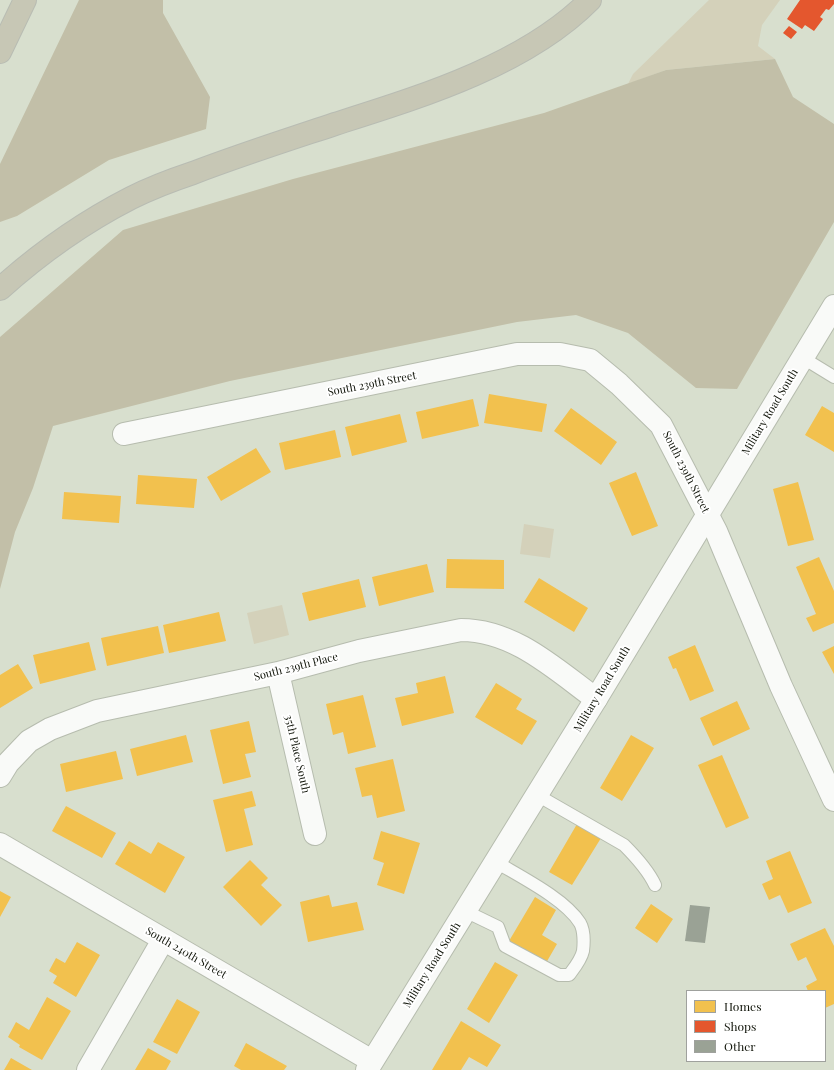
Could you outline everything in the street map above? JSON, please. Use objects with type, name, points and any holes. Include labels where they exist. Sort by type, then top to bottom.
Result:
[{"type":"highway","points":[[0,52],[24,0]]},
{"type":"highway","points":[[0,289],[48,250],[98,216],[132,197],[170,181],[225,161],[390,107],[456,82],[494,65],[533,44],[583,7],[590,0]]},
{"type":"street","name":"Military Road South","points":[[370,1065],[596,699],[834,306]]},
{"type":"street","name":"South 239th Street","points":[[124,434],[517,354],[560,354],[590,360],[619,384],[661,425],[716,531],[781,686],[834,800]]},
{"type":"street","name":"South 239th Place","points":[[0,776],[8,763],[29,741],[50,729],[97,711],[278,673],[401,641],[461,630],[475,630],[497,635],[517,644],[538,657],[596,699]]},
{"type":"street","name":"35th Place South","points":[[278,673],[315,834]]},
{"type":"street","name":"South 240th Street","points":[[0,844],[370,1065]]},
{"type":"street","points":[[88,1070],[163,940]]},
{"type":"lane","points":[[803,358],[834,377]]},
{"type":"lane","points":[[537,795],[624,845],[638,859],[655,885]]},
{"type":"lane","points":[[465,911],[498,927],[505,946],[559,975],[569,975],[578,962],[583,951],[583,939],[580,924],[562,903],[496,862]]},
{"type":"shaded area","points":[[79,0],[163,0],[163,13],[210,97],[206,129],[109,160],[17,216],[0,222],[0,164]]},
{"type":"shaded area","points":[[709,0],[780,0],[762,25],[758,46],[775,59],[666,70],[628,84],[633,74]]},
{"type":"shaded area","points":[[775,59],[793,97],[834,124],[834,222],[737,389],[696,388],[628,333],[576,315],[517,322],[230,381],[53,426],[33,488],[15,532],[0,589],[0,337],[123,230],[293,179],[544,113],[666,70]]},
{"type":"shaded area","points":[[524,524],[554,529],[550,558],[520,554]]},
{"type":"shaded area","points":[[282,605],[289,635],[254,644],[247,613]]},
{"type":"building: Homes","points":[[489,394],[547,404],[542,432],[484,423]]},
{"type":"building: Homes","points":[[473,399],[479,426],[422,439],[416,412]]},
{"type":"building: Homes","points":[[822,406],[834,413],[834,452],[805,435]]},
{"type":"building: Homes","points":[[571,408],[617,442],[601,465],[554,431]]},
{"type":"building: Homes","points":[[400,414],[407,442],[352,456],[345,427]]},
{"type":"building: Homes","points":[[335,430],[341,457],[285,470],[279,443]]},
{"type":"building: Homes","points":[[256,448],[271,472],[221,501],[207,477]]},
{"type":"building: Homes","points":[[636,472],[658,526],[632,536],[609,483]]},
{"type":"building: Homes","points":[[138,475],[197,479],[194,508],[136,504]]},
{"type":"building: Homes","points":[[798,482],[814,540],[788,546],[773,489]]},
{"type":"building: Homes","points":[[64,492],[121,496],[119,523],[62,519]]},
{"type":"building: Homes","points":[[819,557],[834,591],[834,623],[813,632],[806,618],[816,614],[796,567]]},
{"type":"building: Homes","points":[[447,559],[504,560],[504,589],[446,588]]},
{"type":"building: Homes","points":[[427,564],[434,592],[379,606],[372,577]]},
{"type":"building: Homes","points":[[539,578],[588,608],[574,632],[524,602]]},
{"type":"building: Homes","points":[[359,579],[366,607],[309,621],[302,593]]},
{"type":"building: Homes","points":[[219,612],[226,641],[169,653],[163,625]]},
{"type":"building: Homes","points":[[158,626],[164,653],[107,666],[101,638]]},
{"type":"building: Homes","points":[[89,642],[96,670],[40,684],[33,655]]},
{"type":"building: Homes","points":[[695,645],[714,691],[690,701],[676,668],[673,669],[668,657]]},
{"type":"building: Homes","points":[[834,646],[834,674],[822,652]]},
{"type":"building: Homes","points":[[18,664],[33,688],[0,708],[0,675]]},
{"type":"building: Homes","points":[[445,676],[454,713],[402,726],[395,698],[418,693],[416,683]]},
{"type":"building: Homes","points":[[496,683],[522,699],[516,709],[537,721],[522,745],[475,717]]},
{"type":"building: Homes","points":[[363,695],[376,747],[348,754],[343,732],[333,735],[326,704]]},
{"type":"building: Homes","points":[[737,701],[750,729],[713,746],[700,718]]},
{"type":"building: Homes","points":[[249,721],[256,752],[245,754],[251,777],[223,784],[210,730]]},
{"type":"building: Homes","points":[[186,735],[193,762],[137,776],[130,749]]},
{"type":"building: Homes","points":[[631,735],[654,748],[622,801],[600,788]]},
{"type":"building: Homes","points":[[116,751],[123,779],[66,792],[60,764]]},
{"type":"building: Homes","points":[[722,755],[749,818],[726,828],[698,765]]},
{"type":"building: Homes","points":[[393,759],[405,811],[377,818],[372,795],[362,797],[355,768]]},
{"type":"building: Homes","points":[[252,791],[256,806],[244,809],[253,845],[226,852],[213,800]]},
{"type":"building: Homes","points":[[66,806],[116,833],[102,858],[52,831]]},
{"type":"building: Homes","points":[[577,824],[601,838],[572,885],[549,872]]},
{"type":"building: Homes","points":[[381,831],[420,843],[404,894],[377,885],[384,863],[373,859]]},
{"type":"building: Homes","points":[[129,841],[151,854],[158,842],[185,857],[165,893],[115,864]]},
{"type":"building: Homes","points":[[790,851],[812,903],[788,913],[780,895],[769,900],[762,884],[773,879],[766,861]]},
{"type":"building: Homes","points":[[250,860],[268,878],[261,885],[282,905],[261,926],[223,887]]},
{"type":"building: Homes","points":[[0,891],[11,897],[0,917]]},
{"type":"building: Homes","points":[[329,895],[332,907],[357,902],[364,930],[308,942],[300,902]]},
{"type":"building: Homes","points":[[535,897],[556,910],[542,935],[557,944],[546,963],[509,941]]},
{"type":"building: Homes","points":[[651,904],[673,919],[657,943],[635,928]]},
{"type":"building: Homes","points":[[825,928],[834,946],[834,1004],[826,1008],[826,990],[808,990],[806,986],[817,980],[806,957],[798,961],[790,944]]},
{"type":"building: Homes","points":[[77,942],[100,955],[76,997],[53,983],[57,976],[49,971],[56,958],[65,963]]},
{"type":"building: Homes","points":[[495,962],[518,975],[489,1023],[467,1009]]},
{"type":"building: Homes","points":[[47,997],[71,1011],[42,1060],[19,1047],[20,1045],[8,1037],[16,1022],[29,1030]]},
{"type":"building: Homes","points":[[177,999],[200,1012],[177,1054],[153,1042]]},
{"type":"building: Homes","points":[[461,1021],[501,1045],[487,1067],[469,1057],[461,1070],[432,1070]]},
{"type":"building: Homes","points":[[246,1043],[287,1066],[284,1070],[241,1070],[234,1066]]},
{"type":"building: Homes","points":[[148,1048],[171,1061],[166,1070],[135,1070]]},
{"type":"building: Homes","points":[[11,1058],[32,1070],[4,1070]]},
{"type":"building: Shops","points":[[800,0],[834,0],[834,4],[829,10],[826,9],[820,17],[823,19],[814,31],[805,25],[802,29],[787,19]]},
{"type":"building: Shops","points":[[789,26],[797,32],[791,39],[783,33]]},
{"type":"building: Other","points":[[690,905],[710,907],[705,943],[685,941]]}]
